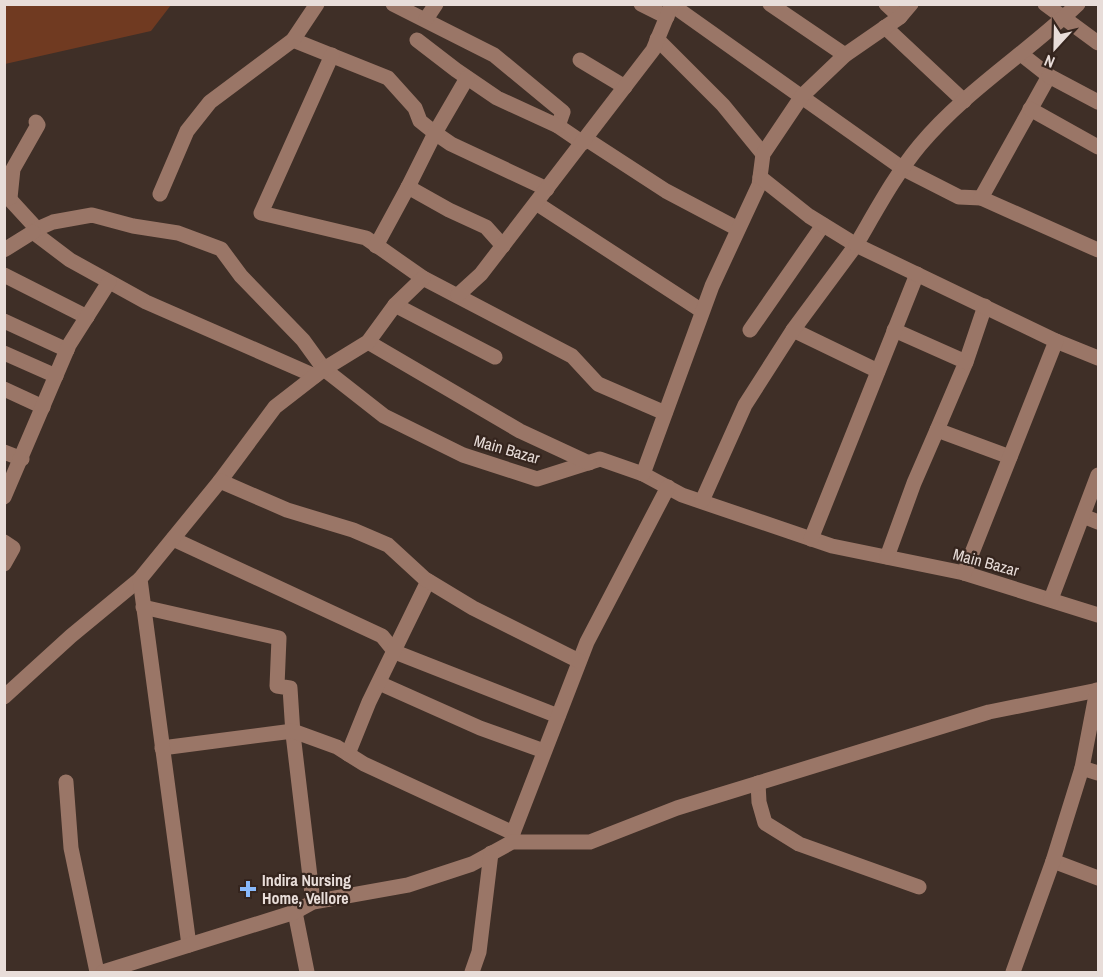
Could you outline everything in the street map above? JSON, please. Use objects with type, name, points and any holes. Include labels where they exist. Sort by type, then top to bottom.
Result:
[{"type":"street","points":[[160,194],[188,131],[210,102],[293,40],[317,4]]},
{"type":"street","points":[[393,4],[494,55],[563,112],[558,126]]},
{"type":"street","points":[[426,19],[436,4]]},
{"type":"street","points":[[641,4],[670,9],[802,96],[902,168],[959,197],[981,198],[1098,250]]},
{"type":"street","points":[[770,4],[845,55]]},
{"type":"street","points":[[886,4],[900,17]]},
{"type":"street","points":[[643,474],[712,286],[759,185],[763,154],[802,96],[845,55],[900,17],[910,4]]},
{"type":"street","points":[[1045,4],[1098,43]]},
{"type":"street","points":[[702,501],[745,405],[793,330],[856,245],[902,168],[928,136],[964,101],[1078,4]]},
{"type":"street","points":[[458,295],[481,274],[653,50],[670,9]]},
{"type":"street","points":[[885,27],[964,101]]},
{"type":"street","points":[[657,39],[723,105],[763,154]]},
{"type":"street","points":[[293,40],[388,78],[415,108],[420,121],[450,144],[548,189]]},
{"type":"street","points":[[417,40],[497,98],[558,126],[666,191],[738,229]]},
{"type":"street","points":[[1021,54],[1049,76],[1098,102]]},
{"type":"street","points":[[332,55],[261,213],[366,238],[423,278],[572,357],[598,384],[664,414]]},
{"type":"street","points":[[580,60],[625,87]]},
{"type":"street","points":[[981,198],[1049,76]]},
{"type":"street","points":[[376,246],[435,133],[467,78]]},
{"type":"street","points":[[1030,109],[1098,147]]},
{"type":"street","points":[[36,122],[38,125],[13,169],[7,195],[35,231],[70,260],[146,302],[319,372]]},
{"type":"street","points":[[760,177],[809,216],[856,245],[1098,358]]},
{"type":"street","points":[[408,187],[486,227],[503,246]]},
{"type":"street","points":[[537,203],[702,311]]},
{"type":"street","name":"Main Bazar","points":[[4,250],[53,222],[92,214],[133,226],[178,233],[221,249],[242,276],[303,340],[319,372],[384,416],[463,455],[537,479],[600,459],[643,474],[702,501],[832,546],[964,573],[1098,615]]},
{"type":"street","points":[[750,330],[823,225]]},
{"type":"street","points":[[4,274],[87,316]]},
{"type":"street","points":[[811,539],[917,274]]},
{"type":"street","points":[[4,697],[71,636],[140,579],[220,481],[275,407],[319,372],[368,342],[395,305],[423,278]]},
{"type":"street","points":[[4,497],[67,350],[108,282]]},
{"type":"street","points":[[395,305],[495,357]]},
{"type":"street","points":[[887,557],[914,483],[966,362],[985,306]]},
{"type":"street","points":[[4,321],[67,350]]},
{"type":"street","points":[[793,330],[878,370]]},
{"type":"street","points":[[894,330],[966,362]]},
{"type":"street","points":[[964,573],[1056,340]]},
{"type":"street","points":[[368,342],[520,431],[589,463]]},
{"type":"street","points":[[4,353],[56,376]]},
{"type":"street","points":[[4,389],[43,407]]},
{"type":"street","points":[[937,430],[1010,457]]},
{"type":"street","points":[[4,452],[22,459]]},
{"type":"street","points":[[1051,599],[1098,475]]},
{"type":"street","points":[[220,481],[287,510],[353,530],[388,544],[428,581],[472,608],[579,661]]},
{"type":"street","points":[[102,972],[295,912],[313,902],[408,885],[472,864],[513,837],[587,642],[668,487]]},
{"type":"street","points":[[1083,516],[1098,522]]},
{"type":"street","points":[[173,539],[382,636],[395,652],[558,716]]},
{"type":"street","points":[[4,542],[14,548],[4,564]]},
{"type":"street","points":[[140,579],[189,945]]},
{"type":"street","points":[[348,754],[428,581]]},
{"type":"street","points":[[143,607],[279,638],[277,686],[290,688],[313,902]]},
{"type":"street","points":[[379,683],[480,728],[544,751]]},
{"type":"street","points":[[162,748],[293,730],[338,747],[364,764],[513,837],[590,842],[677,808],[989,712],[1098,690],[1082,768],[1053,861],[1013,972]]},
{"type":"street","points":[[1082,768],[1098,773]]},
{"type":"street","points":[[66,782],[71,848],[97,972]]},
{"type":"street","points":[[758,783],[759,802],[765,823],[799,844],[919,887]]},
{"type":"street","points":[[472,972],[479,952],[491,853]]},
{"type":"street","points":[[1053,861],[1098,878]]},
{"type":"street","points":[[295,912],[307,972]]},
{"type":"shaded area","points":[[4,5],[171,5],[151,31],[5,64]]},
{"type":"place","name":"Indira Nursing Home, Vellore","points":[[248,889]]}]
